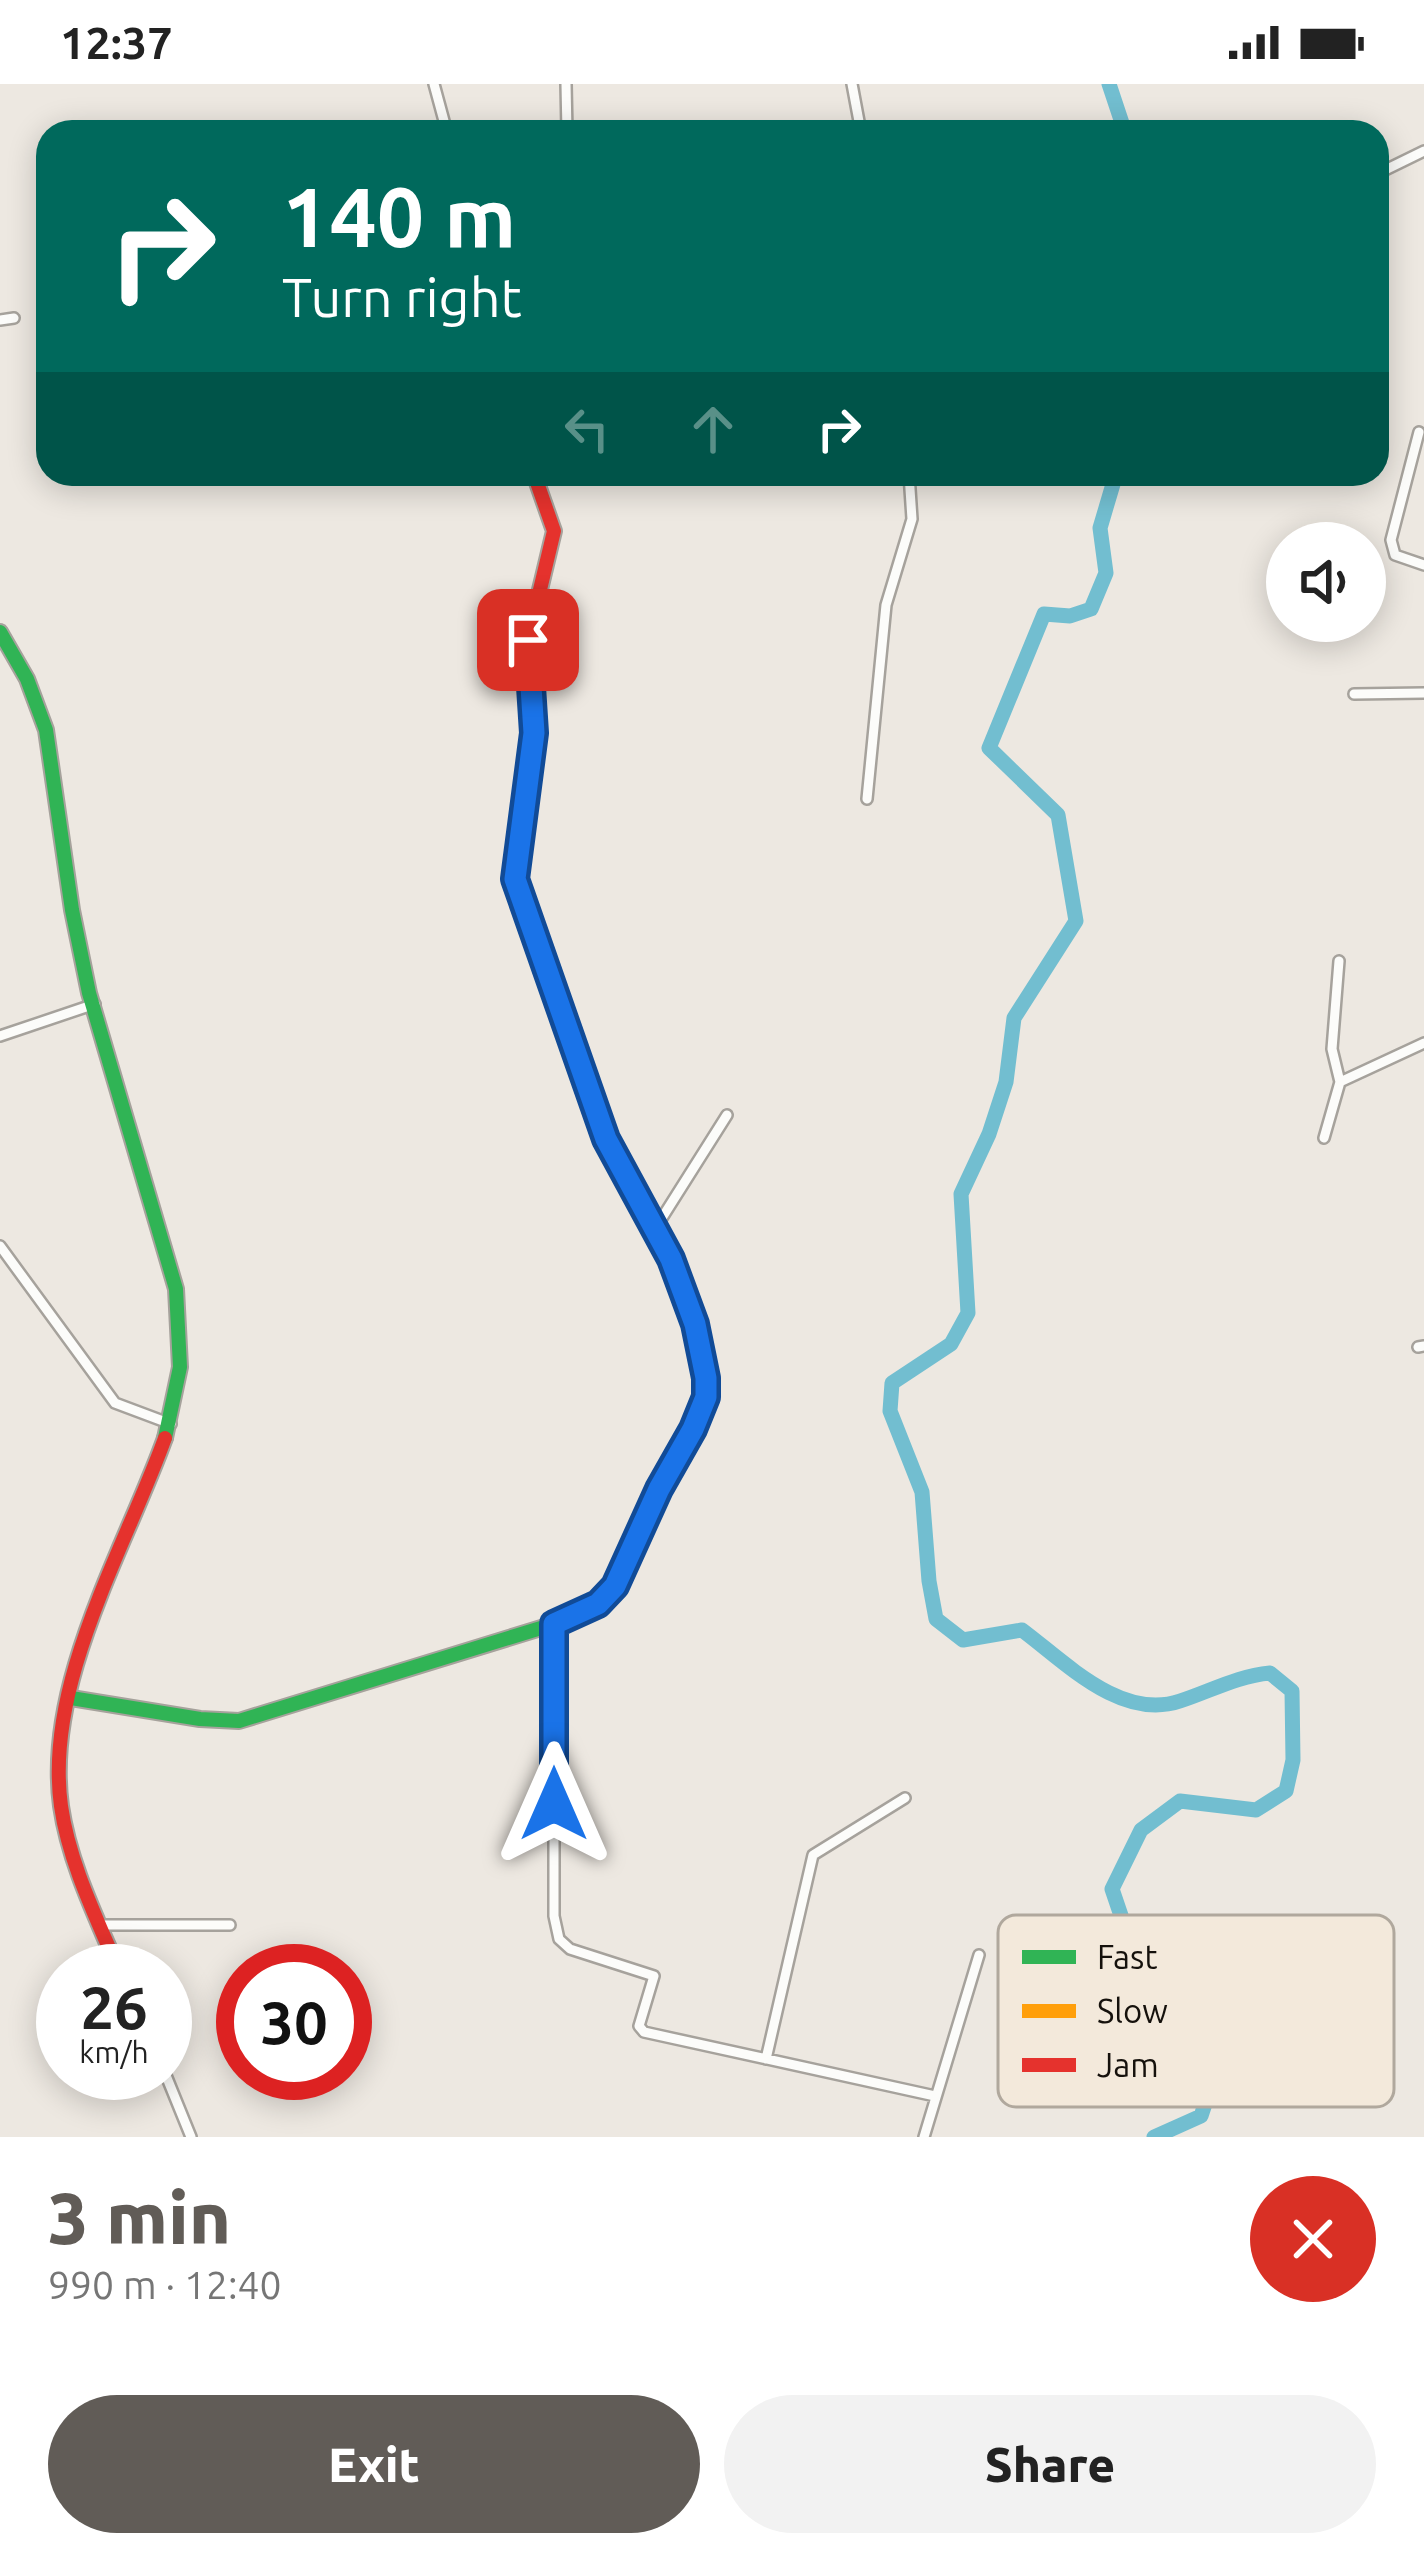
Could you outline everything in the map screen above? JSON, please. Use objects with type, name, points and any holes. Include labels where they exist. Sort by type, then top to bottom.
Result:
[{"type":"street","points":[[434,84],[444,120]]},
{"type":"street","points":[[566,84],[567,120]]},
{"type":"street","points":[[852,84],[859,120]]},
{"type":"street","points":[[1389,168],[1424,152]]},
{"type":"street","points":[[0,320],[14,318]]},
{"type":"street","points":[[1419,432],[1391,541],[1395,555],[1424,565]]},
{"type":"street","points":[[71,1698],[239,1721],[554,1624],[598,1604],[615,1586],[706,1397],[695,1324],[655,1228],[606,1139],[515,879],[534,733],[528,640],[554,531],[538,486]]},
{"type":"street","points":[[867,799],[886,605],[912,519],[910,486]]},
{"type":"street","points":[[0,632],[29,677],[46,730],[77,937],[138,1164],[179,1293],[181,1359],[171,1424],[154,1474],[117,1548],[71,1698],[59,1762],[60,1806],[108,1944]]},
{"type":"street","points":[[1354,694],[1424,693]]},
{"type":"street","points":[[1324,1138],[1340,1082],[1332,1049],[1339,961]]},
{"type":"street","points":[[0,1036],[95,1004]]},
{"type":"street","points":[[1340,1082],[1424,1043]]},
{"type":"street","points":[[655,1228],[727,1115]]},
{"type":"street","points":[[0,1246],[115,1403],[171,1424]]},
{"type":"street","points":[[554,1624],[554,1916],[559,1939],[570,1948],[654,1976],[640,2026],[644,2032],[934,2096]]},
{"type":"street","points":[[766,2059],[813,1855],[905,1798]]},
{"type":"street","points":[[100,1925],[230,1925]]},
{"type":"street","points":[[924,2137],[979,1955]]},
{"type":"street","points":[[176,2100],[190,2137]]},
{"type":"waterway","points":[[1109,84],[1121,120]]},
{"type":"waterway","points":[[1112,486],[1100,528],[1106,573],[1091,609],[1070,616],[1044,614],[989,748],[1058,815],[1076,921],[1014,1018],[1006,1082],[989,1134],[961,1194],[968,1313],[951,1344],[892,1383],[890,1411],[922,1492],[936,1619],[963,1640],[1022,1630],[1095,1685],[1136,1703],[1180,1701],[1270,1673],[1292,1691],[1293,1760],[1286,1791],[1256,1810],[1180,1801],[1141,1830],[1112,1889],[1121,1915]]},
{"type":"waterway","points":[[1154,2137],[1201,2116],[1204,2107]]},
{"type":"traffic: fast","points":[[0,632],[27,679],[46,730],[89,993],[176,1289],[180,1367],[165,1438]]},
{"type":"traffic: fast","points":[[71,1698],[239,1721],[554,1624],[598,1603],[615,1586],[706,1397],[704,1361],[685,1295],[617,1162]]},
{"type":"traffic: slow","points":[[533,710],[515,879],[594,1109],[617,1162]]},
{"type":"traffic: jam","points":[[533,710],[528,640],[554,531],[538,486]]},
{"type":"traffic: jam","points":[[108,1944],[70,1849],[61,1806],[64,1712],[92,1618],[165,1438]]},
{"type":"route","points":[[528,640],[534,733],[515,879],[606,1139],[671,1259],[695,1324],[706,1378],[706,1397],[693,1429],[659,1489],[615,1586],[598,1604],[554,1624],[554,1804]]}]
